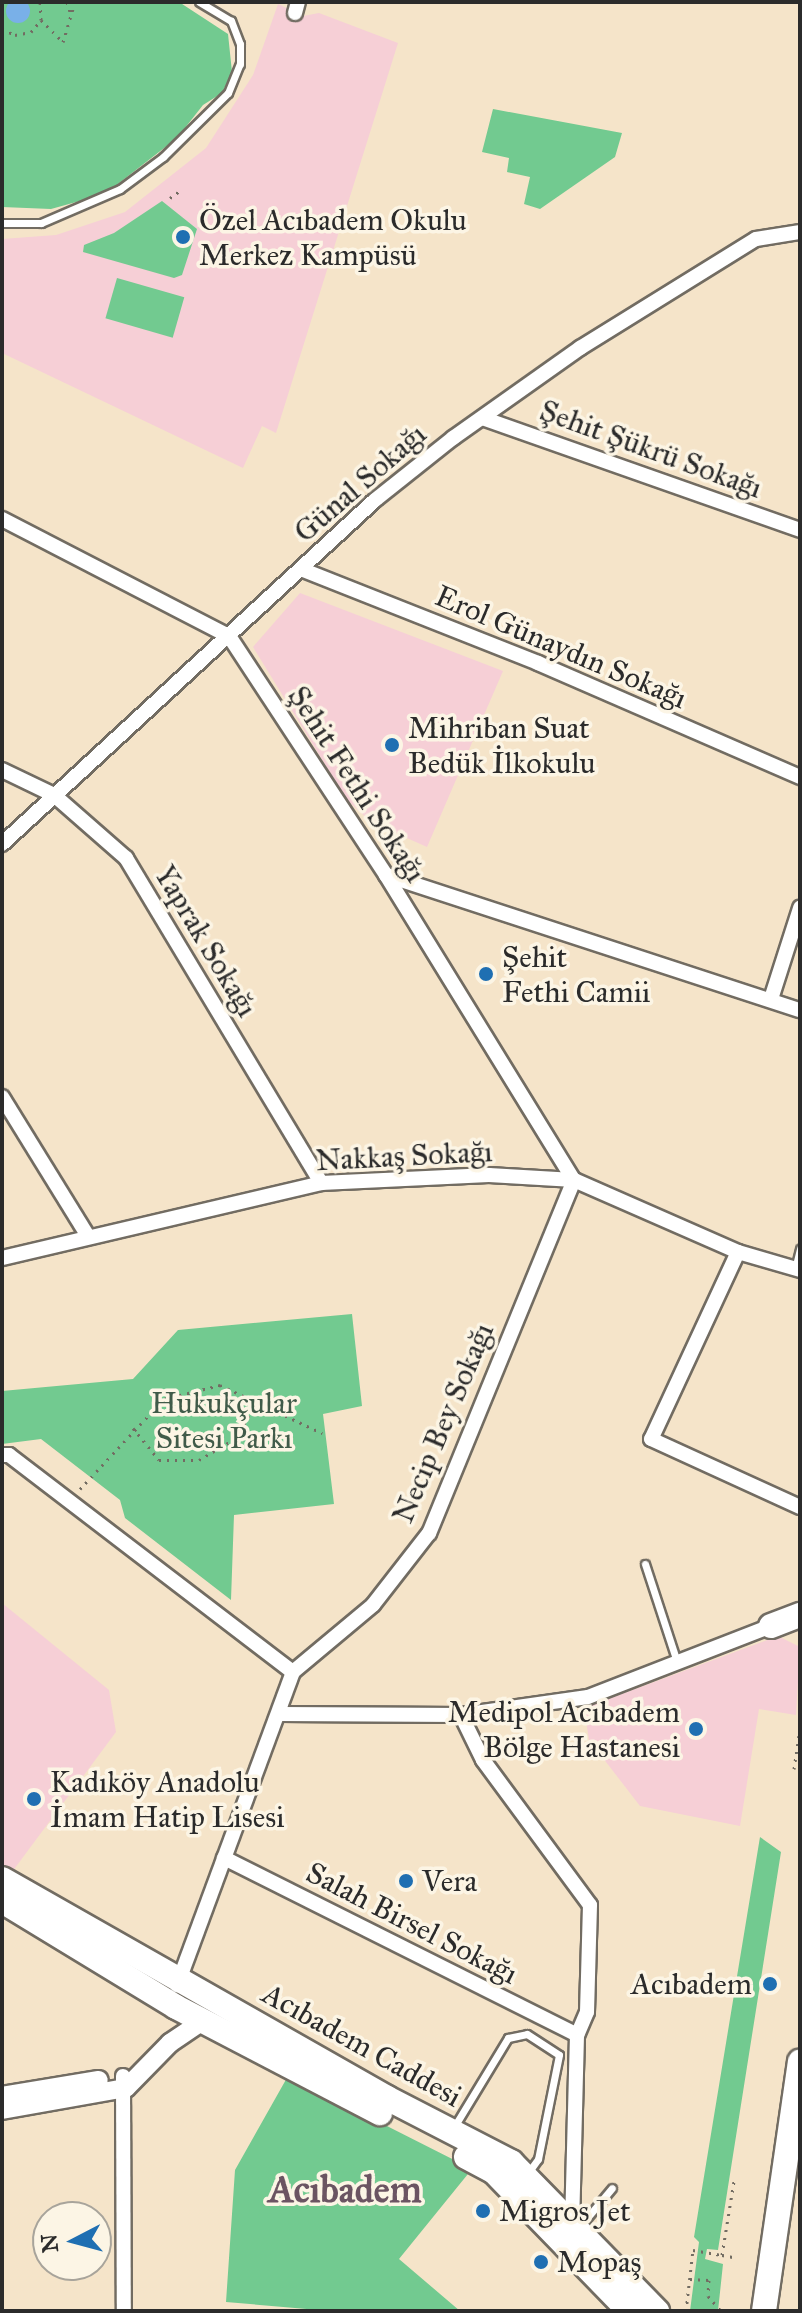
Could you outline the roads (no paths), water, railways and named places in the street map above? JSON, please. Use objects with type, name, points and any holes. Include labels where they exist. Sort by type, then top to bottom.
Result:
[{"type":"main road","points":[[771,1626],[800,1615]]},
{"type":"main road","points":[[771,1626],[800,1630]]},
{"type":"main road","name":"Acıbadem Caddesi","points":[[2,1879],[177,1980],[511,2162],[574,2227],[640,2308]]},
{"type":"main road","name":"Acıbadem Caddesi","points":[[2,1901],[176,2007],[494,2172],[640,2308]]},
{"type":"main road","points":[[764,2311],[800,2062]]},
{"type":"street","name":"Günal Sokağı","points":[[2,844],[375,500],[580,348],[756,239],[800,232]]},
{"type":"street","name":"Şehit Şükrü Sokağı","points":[[485,419],[800,530]]},
{"type":"street","name":"Şehit Fethi Sokağı","points":[[2,519],[229,636],[386,875],[574,1180]]},
{"type":"street","name":"Erol Günaydın Sokağı","points":[[301,569],[538,663],[800,777]]},
{"type":"street","name":"Yaprak Sokağı","points":[[2,770],[54,795],[126,858],[321,1183]]},
{"type":"street","points":[[386,875],[800,1010]]},
{"type":"street","points":[[771,999],[800,908]]},
{"type":"street","points":[[2,1097],[88,1236]]},
{"type":"street","name":"Nakkaş Sokağı","points":[[2,1258],[321,1183],[489,1175],[574,1180],[738,1252],[797,1269]]},
{"type":"street","name":"Necip Bey Sokağı","points":[[293,1672],[373,1605],[429,1533],[574,1180]]},
{"type":"street","points":[[738,1252],[651,1439],[800,1507]]},
{"type":"street","points":[[2,1455],[9,1455],[293,1672],[280,1714],[177,1980],[176,2007],[164,2039],[125,2082],[2,2096]]},
{"type":"street","points":[[280,1714],[461,1715],[588,1697],[771,1626]]},
{"type":"street","points":[[461,1715],[483,1760],[590,1905],[587,2012],[577,2035],[574,2227]]},
{"type":"street","name":"Salah Birsel Sokağı","points":[[224,1858],[577,2035]]},
{"type":"street","points":[[2,2110],[125,2082],[185,2029],[203,2021]]},
{"type":"street","points":[[124,2311],[125,2082]]},
{"type":"lane","points":[[2,223],[41,223],[120,189],[163,157],[228,93],[240,64],[240,44],[231,21],[199,2]]},
{"type":"lane","points":[[797,1269],[800,1249]]},
{"type":"lane","points":[[645,1564],[677,1662]]},
{"type":"lane","points":[[451,2131],[508,2038],[527,2034],[559,2055],[538,2159],[525,2176]]},
{"type":"lane","points":[[574,2227],[612,2188]]},
{"type":"water","points":[[18,-1],[29,6],[30,11],[23,22],[18,23],[7,16],[6,11],[13,0]]},
{"type":"place","name":"Özel Acıbadem Okulu Merkez Kampüsü","points":[[183,237]]},
{"type":"place","name":"Mihriban Suat Bedük İlkokulu","points":[[392,745]]},
{"type":"place","name":"Şehit Fethi Camii","points":[[486,974]]},
{"type":"place","name":"Medipol Acıbadem Bölge Hastanesi","points":[[696,1729]]},
{"type":"place","name":"Kadıköy Anadolu İmam Hatip Lisesi","points":[[34,1799]]},
{"type":"place","name":"Vera","points":[[406,1881]]},
{"type":"place","name":"Acıbadem","points":[[770,1984]]},
{"type":"place","name":"Migros Jet","points":[[483,2211]]},
{"type":"place","name":"Mopaş","points":[[541,2262]]},
{"type":"district","name":"Acıbadem","points":[[345,2190]]},
{"type":"park label","name":"Hukukçular Sitesi Parkı","points":[[224,1420]]}]
